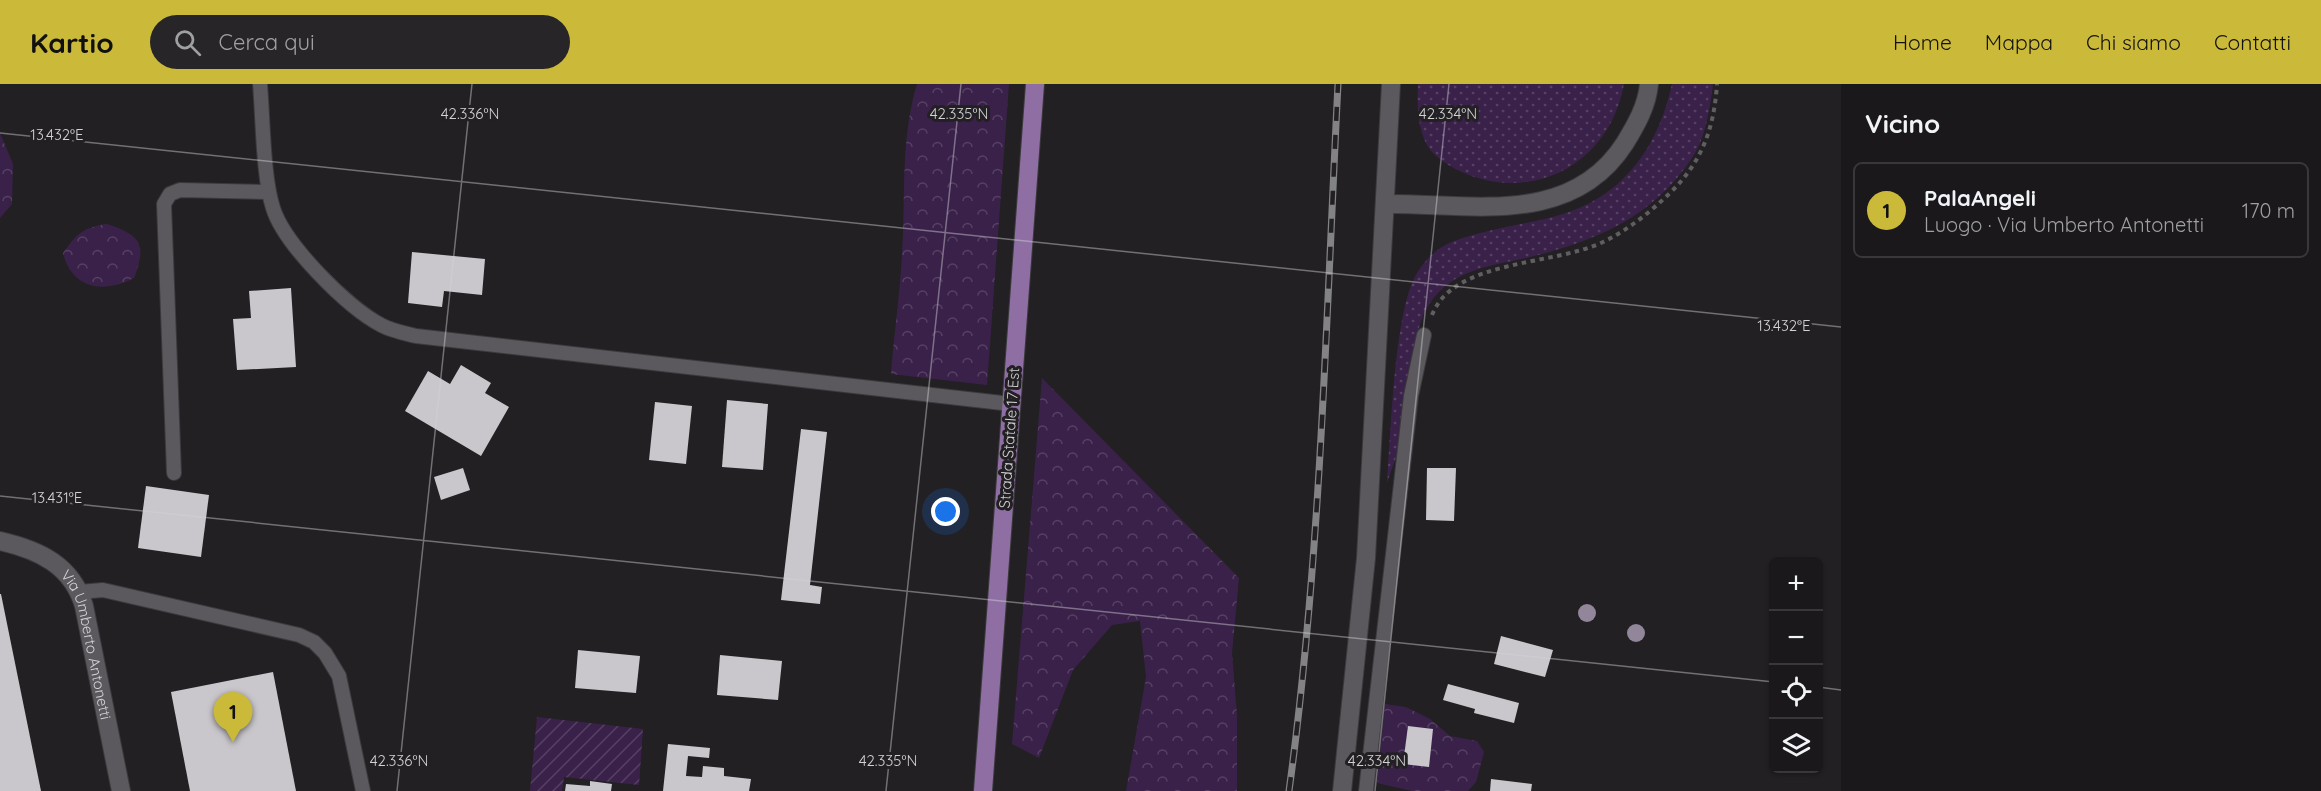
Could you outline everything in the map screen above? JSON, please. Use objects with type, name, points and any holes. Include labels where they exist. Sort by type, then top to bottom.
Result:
[{"type":"main road","name":"Strada Statale 17 Est","points":[[983,791],[1035,84]]},
{"type":"street","points":[[1342,791],[1366,558],[1391,84]]},
{"type":"street","points":[[1385,204],[1495,207],[1536,204],[1559,197],[1596,176],[1619,153],[1638,122],[1649,84]]},
{"type":"street","name":"Via Umberto Antonetti","points":[[0,542],[53,561],[70,576],[79,592],[121,791]]},
{"type":"lane","points":[[261,84],[269,192],[280,224],[311,265],[364,313],[386,327],[400,332],[1011,404]]},
{"type":"lane","points":[[174,473],[164,204],[170,194],[180,190],[269,192]]},
{"type":"lane","points":[[1366,791],[1411,396],[1424,335]]},
{"type":"lane","points":[[79,592],[97,589],[111,591],[167,606],[291,632],[314,642],[331,660],[339,676],[363,791]]},
{"type":"path","points":[[1424,335],[1435,307],[1457,284],[1489,271],[1530,264],[1602,243],[1646,216],[1699,160],[1715,113],[1717,84]]},
{"type":"green space","points":[[917,84],[1009,84],[987,385],[891,374],[901,269],[906,147]]},
{"type":"green space","points":[[1418,84],[1624,84],[1617,110],[1604,133],[1588,152],[1569,167],[1546,178],[1522,183],[1496,182],[1469,175],[1439,159],[1426,143],[1421,129]]},
{"type":"green space","points":[[1672,84],[1713,84],[1707,122],[1697,150],[1677,179],[1660,196],[1621,224],[1578,243],[1462,275],[1450,282],[1430,303],[1418,330],[1405,427],[1387,483],[1398,343],[1409,291],[1417,273],[1430,256],[1452,242],[1569,212],[1590,203],[1608,191],[1624,178],[1649,145],[1659,126]]},
{"type":"green space","points":[[0,133],[13,164],[12,204],[0,218]]},
{"type":"green space","points":[[107,224],[134,237],[140,249],[140,257],[134,278],[111,286],[100,287],[81,281],[67,265],[63,253],[81,233],[92,227]]},
{"type":"green space","points":[[1042,378],[1239,578],[1232,653],[1237,715],[1237,791],[1126,791],[1146,677],[1140,621],[1112,625],[1073,670],[1039,758],[1012,744]]},
{"type":"green space","points":[[1385,704],[1406,707],[1430,719],[1450,736],[1477,741],[1484,752],[1476,782],[1468,791],[1412,791],[1377,783]]},
{"type":"green space","points":[[537,717],[643,729],[639,785],[564,777],[562,791],[530,791]]},
{"type":"building","points":[[412,252],[485,259],[482,295],[444,291],[442,307],[408,303]]},
{"type":"building","points":[[291,288],[296,367],[237,370],[233,319],[251,318],[249,291]]},
{"type":"building","points":[[461,365],[491,383],[485,393],[509,407],[481,456],[405,411],[428,371],[450,384]]},
{"type":"building","points":[[727,400],[768,404],[763,470],[722,467]]},
{"type":"building","points":[[655,402],[692,406],[686,464],[649,460]]},
{"type":"building","points":[[801,429],[827,432],[810,585],[822,587],[820,604],[781,600]]},
{"type":"building","points":[[463,468],[470,490],[441,500],[434,477]]},
{"type":"building","points":[[1427,468],[1456,468],[1454,521],[1426,520]]},
{"type":"building","points":[[146,486],[209,495],[201,557],[138,548]]},
{"type":"building","points":[[1,594],[41,791],[0,791]]},
{"type":"building","points":[[1501,636],[1553,650],[1545,677],[1494,664]]},
{"type":"building","points":[[578,650],[640,656],[636,693],[575,688]]},
{"type":"building","points":[[720,655],[782,661],[778,700],[717,695]]},
{"type":"building","points":[[273,672],[296,791],[190,791],[171,692]]},
{"type":"building","points":[[1448,684],[1519,703],[1514,723],[1474,713],[1475,709],[1443,700]]},
{"type":"building","points":[[1408,726],[1433,729],[1429,767],[1403,764]]},
{"type":"building","points":[[668,744],[710,748],[709,758],[688,756],[686,776],[702,777],[703,766],[724,768],[724,776],[751,779],[749,791],[663,791]]},
{"type":"building","points":[[1491,779],[1532,784],[1531,791],[1490,791]]},
{"type":"building","points":[[590,781],[612,784],[611,791],[565,791],[566,784],[590,786]]},
{"type":"railway","points":[[1289,791],[1300,703],[1315,526],[1338,84]]},
{"type":"place","name":"PalaAngeli","points":[[233,742]]}]
